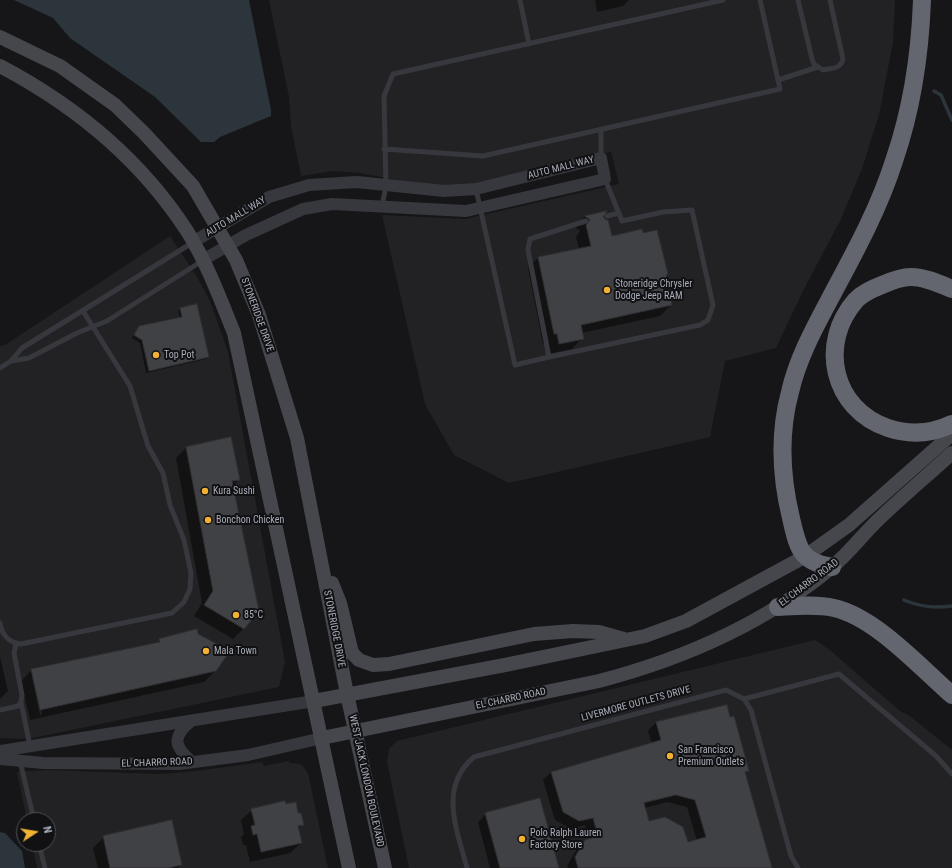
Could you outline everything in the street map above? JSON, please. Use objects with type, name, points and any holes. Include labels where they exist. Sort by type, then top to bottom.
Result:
[{"type":"highway","points":[[832,567],[818,565],[804,557],[794,532],[787,502],[783,462],[783,427],[790,391],[803,352],[863,236],[880,200],[895,161],[907,118],[916,75],[922,0]]},
{"type":"highway","points":[[952,289],[929,280],[911,277],[890,281],[872,289],[857,299],[846,314],[837,332],[834,359],[840,385],[851,404],[872,423],[898,431],[912,433],[929,432],[952,424]]},
{"type":"highway","points":[[778,607],[812,606],[834,608],[861,618],[888,638],[952,695]]},
{"type":"main road","name":"STONERIDGE DRIVE","points":[[0,37],[60,66],[115,106],[144,132],[193,186],[236,260],[259,315],[297,438],[347,694]]},
{"type":"main road","points":[[0,66],[60,103],[104,134],[124,153],[157,190],[193,242],[212,277],[234,333],[349,868]]},
{"type":"main road","points":[[314,701],[505,665],[645,636],[686,621],[804,557],[849,525],[952,434]]},
{"type":"main road","name":"EL CHARRO ROAD","points":[[322,738],[599,681],[635,672],[719,640],[778,607],[832,567],[880,518],[952,453]]},
{"type":"main road","points":[[321,556],[340,603],[352,653],[359,660],[373,665],[389,664],[534,634],[573,631],[599,632],[626,639]]},
{"type":"main road","name":"WEST JACK LONDON BOULEVARD","points":[[347,694],[386,868]]},
{"type":"street","name":"AUTO MALL WAY","points":[[193,242],[269,197],[309,185],[357,182],[444,192],[476,189],[601,158],[606,179],[480,208],[455,212],[332,204],[303,209],[261,227],[203,260]]},
{"type":"street","points":[[0,751],[190,722],[314,701]]},
{"type":"street","points":[[190,722],[181,730],[177,740],[180,752],[192,762]]},
{"type":"street","name":"EL CHARRO ROAD","points":[[0,758],[44,764],[179,764],[248,755],[322,738]]},
{"type":"lane","points":[[520,0],[529,44]]},
{"type":"lane","points":[[381,207],[386,186],[384,96],[393,74],[723,0]]},
{"type":"lane","points":[[384,149],[483,156],[780,89],[760,0]]},
{"type":"lane","points":[[798,0],[812,59],[818,67],[823,70],[838,67],[841,65],[843,59],[830,0]]},
{"type":"lane","points":[[778,80],[818,67]]},
{"type":"lane","points":[[601,130],[601,158]]},
{"type":"lane","points":[[476,189],[516,365],[700,325],[708,320],[713,305],[692,210],[663,212],[622,222],[606,179]]},
{"type":"lane","points":[[608,216],[619,213]]},
{"type":"lane","points":[[549,357],[528,250],[530,239],[586,221]]},
{"type":"lane","points":[[11,362],[22,348],[193,242]]},
{"type":"lane","points":[[0,368],[11,362],[29,358],[77,333],[107,321],[203,260]]},
{"type":"lane","points":[[0,623],[2,631],[11,642],[21,644],[172,613],[184,602],[190,589],[191,573],[184,540],[170,505],[163,473],[148,446],[130,386],[83,311]]},
{"type":"lane","points":[[16,644],[14,653],[22,695],[21,702],[30,746]]},
{"type":"lane","points":[[798,868],[791,856],[751,710],[744,699],[839,674],[936,756],[952,774]]},
{"type":"lane","name":"LIVERMORE OUTLETS DRIVE","points":[[467,868],[457,830],[453,796],[455,781],[462,769],[474,757],[726,690],[744,699]]},
{"type":"lane","points":[[0,710],[18,706],[21,702]]},
{"type":"lane","points":[[20,760],[32,812]]},
{"type":"lane","points":[[42,852],[45,868]]},
{"type":"shaded area","points":[[14,0],[249,0],[271,116],[220,137],[214,142],[201,142],[155,97],[70,38],[53,18]]},
{"type":"shaded area","points":[[269,0],[895,0],[893,42],[879,115],[862,169],[840,221],[804,289],[776,348],[725,361],[710,437],[509,483],[454,455],[425,404],[382,215],[465,219],[619,184],[611,152],[472,184],[446,187],[417,184],[360,173],[333,171],[301,176],[291,126],[289,97]]},
{"type":"shaded area","points":[[170,236],[196,275],[210,301],[228,352],[285,662],[279,687],[28,739],[0,738],[0,346],[5,345]]},
{"type":"shaded area","name":"San Francisco Premium Outlets","points":[[815,640],[830,650],[900,711],[910,716],[952,750],[952,868],[409,868],[387,762],[389,749],[397,741]]},
{"type":"shaded area","points":[[289,761],[289,763],[301,764],[308,773],[328,868],[37,868],[34,852],[56,852],[56,812],[25,812],[17,772],[46,770],[161,774],[262,762],[264,766]]},
{"type":"shaded area","points":[[0,832],[5,833],[16,845],[16,852],[22,852],[25,868],[0,868]]},
{"type":"building","name":"Stoneridge Chrysler Dodge Jeep RAM","points":[[607,211],[603,217],[608,220],[612,236],[642,229],[643,233],[657,230],[668,274],[666,275],[672,305],[581,325],[584,339],[559,344],[557,334],[554,334],[538,257],[591,246],[586,225],[590,220],[585,216]]},
{"type":"building","points":[[197,304],[209,357],[149,371],[142,340],[134,335],[139,326],[182,317],[180,308]]},
{"type":"building","points":[[231,437],[240,480],[232,481],[259,611],[244,629],[204,605],[213,591],[186,447]]},
{"type":"building","points":[[197,629],[198,634],[230,651],[216,671],[40,710],[31,669],[160,642],[159,639]]},
{"type":"building","points":[[727,705],[730,717],[734,716],[749,771],[745,772],[772,868],[578,868],[575,857],[585,840],[598,836],[593,818],[579,821],[563,812],[551,772],[661,740],[656,722]],"holes":[[[676,795],[695,800],[706,837],[688,842],[683,827],[665,817],[649,821],[644,803]]]},
{"type":"building","name":"Polo Ralph Lauren Factory Store","points":[[540,798],[559,868],[500,868],[485,813]]},
{"type":"building","points":[[285,801],[286,804],[296,802],[298,813],[301,813],[304,825],[298,826],[302,843],[261,852],[257,834],[253,835],[251,826],[255,825],[251,809]]},
{"type":"building","points":[[172,820],[182,865],[168,868],[110,868],[103,836]]},
{"type":"waterway","points":[[934,91],[941,95],[952,120]]},
{"type":"waterway","points":[[904,600],[928,606],[952,606]]},
{"type":"place","name":"Stoneridge Chrysler Dodge Jeep RAM","points":[[607,290]]},
{"type":"place","name":"Top Pot","points":[[156,355]]},
{"type":"place","name":"Kura Sushi","points":[[205,491]]},
{"type":"place","name":"Bonchon Chicken","points":[[208,520]]},
{"type":"place","name":"85°C","points":[[236,615]]},
{"type":"place","name":"Mala Town","points":[[206,651]]},
{"type":"place","name":"San Francisco Premium Outlets","points":[[670,756]]},
{"type":"place","name":"Polo Ralph Lauren Factory Store","points":[[522,839]]}]
